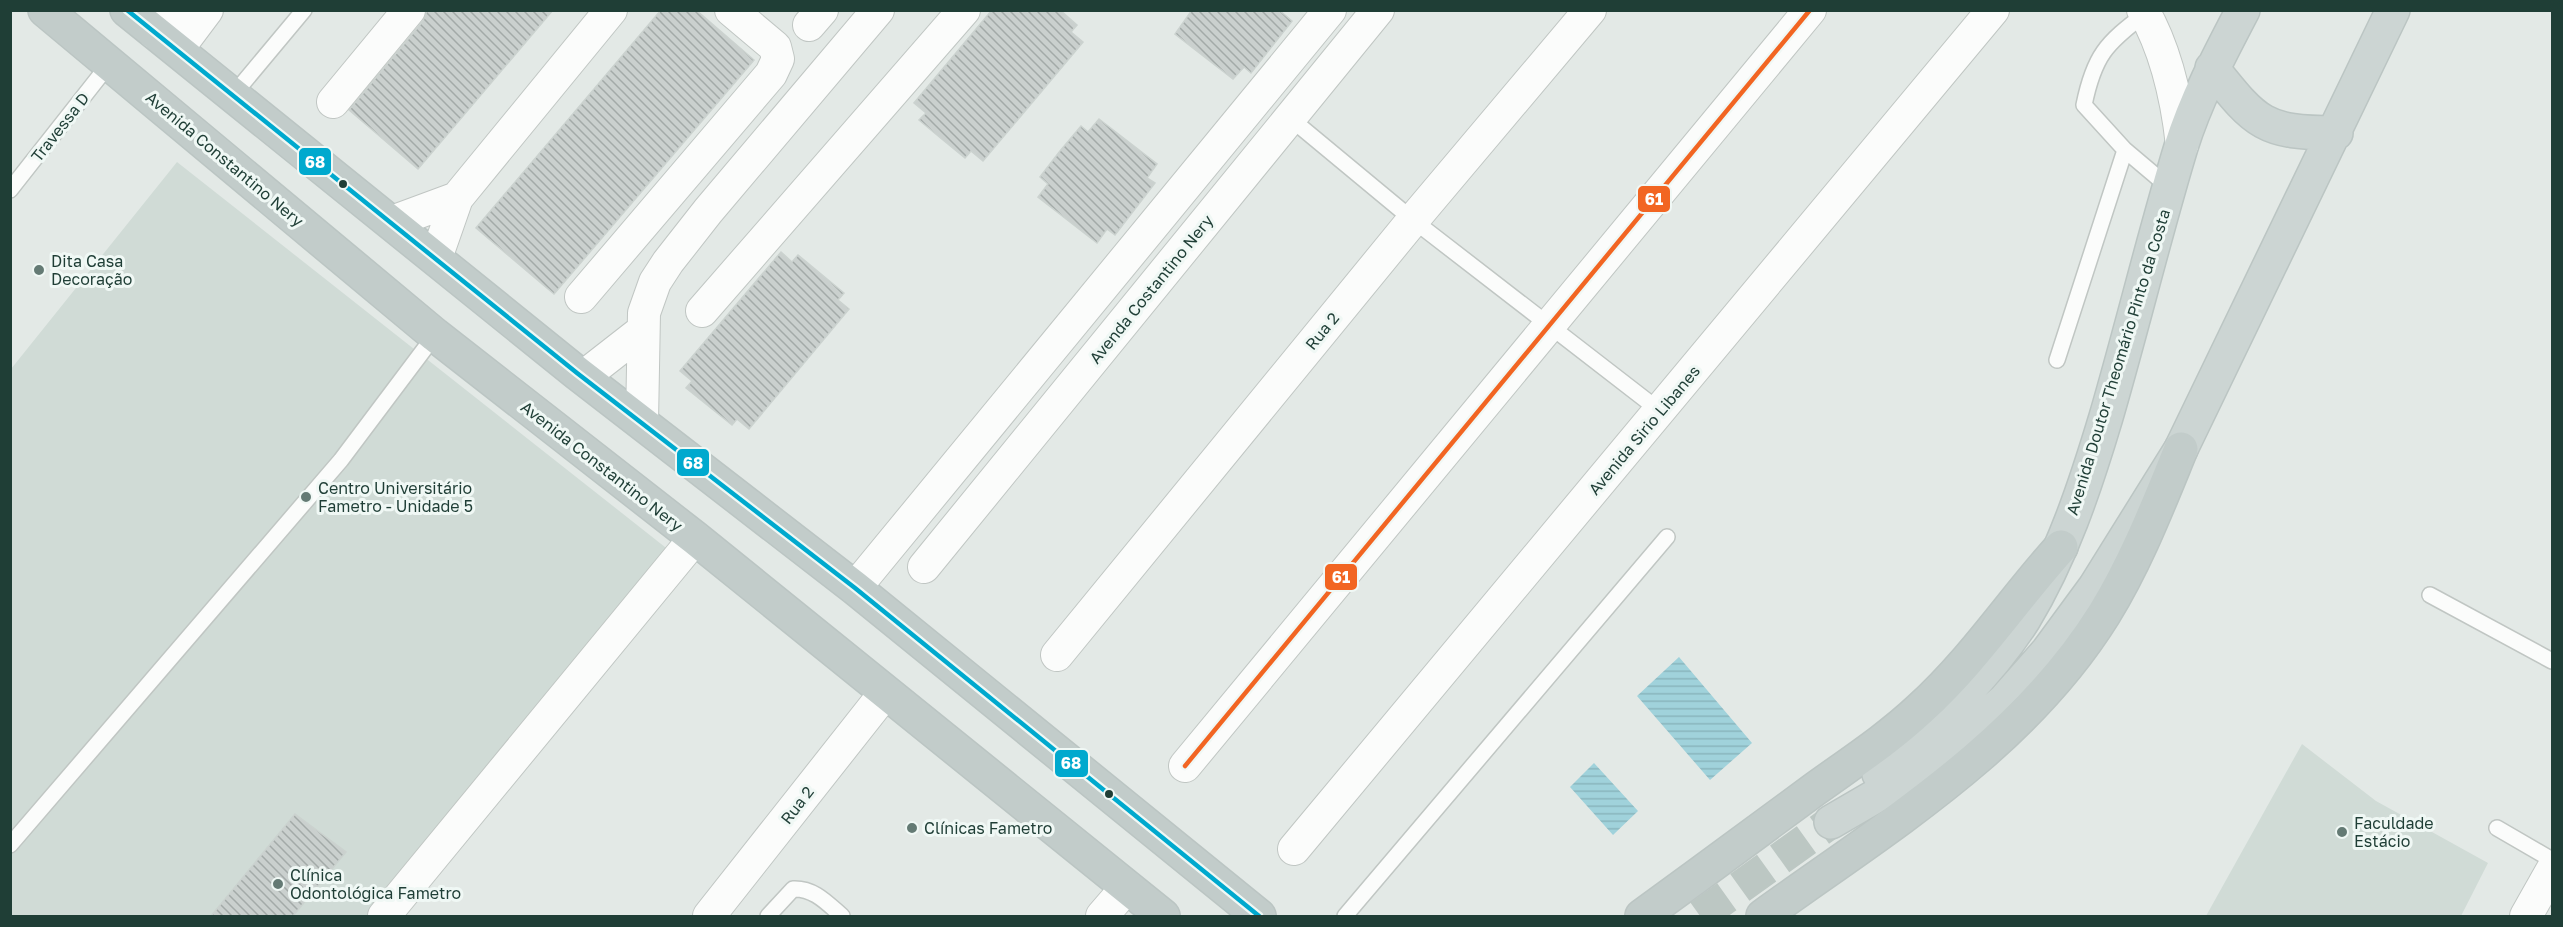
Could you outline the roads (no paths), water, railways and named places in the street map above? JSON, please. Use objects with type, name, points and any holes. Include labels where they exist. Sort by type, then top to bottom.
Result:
[{"type":"highway","name":"Avenida Constantino Nery","points":[[45,10],[435,335],[695,538],[1163,916]]},
{"type":"highway","points":[[127,10],[169,31],[233,96],[583,376],[855,588],[1259,916]]},
{"type":"highway","points":[[1762,916],[1969,766],[2022,718],[2065,670],[2103,614],[2135,558],[2181,449]]},
{"type":"highway","points":[[1642,916],[1877,745],[1920,709],[1953,678],[2061,547]]},
{"type":"main road","name":"Avenida Doutor Theomário Pinto da Costa","points":[[2243,10],[2212,68],[2182,145],[2091,465],[2061,547],[2023,620],[1986,670],[1925,733],[1831,822],[1905,779],[1958,740],[2005,699],[2048,651],[2095,587],[2181,449],[2336,133],[2393,10]]},
{"type":"main road","points":[[2212,68],[2242,106],[2264,123],[2285,130],[2336,133]]},
{"type":"street","points":[[169,31],[207,10]]},
{"type":"street","points":[[333,102],[409,10]]},
{"type":"street","points":[[436,258],[457,198],[611,10]]},
{"type":"street","points":[[581,297],[771,74],[778,59],[775,47],[731,10]]},
{"type":"street","points":[[642,422],[644,313],[649,297],[668,262],[878,10]]},
{"type":"street","points":[[702,311],[964,10]]},
{"type":"street","points":[[855,588],[1330,10]]},
{"type":"street","name":"Avenda Costantino Nery","points":[[924,567],[1378,10]]},
{"type":"street","name":"Rua 2","points":[[1057,655],[1413,220],[1590,10]]},
{"type":"street","points":[[1185,766],[1810,10]]},
{"type":"street","name":"Avenida Sirio Libanes","points":[[1294,849],[1993,10]]},
{"type":"street","points":[[2144,12],[2158,44],[2178,108],[2182,145]]},
{"type":"street","points":[[392,222],[457,198]]},
{"type":"street","points":[[583,376],[642,331]]},
{"type":"street","points":[[384,916],[695,538]]},
{"type":"street","name":"Rua 2","points":[[709,916],[885,693]]},
{"type":"street","points":[[2526,916],[2553,870]]},
{"type":"street","points":[[1102,916],[1126,887]]},
{"type":"lane","points":[[233,96],[304,10]]},
{"type":"lane","points":[[2144,12],[2112,38],[2091,74],[2084,105],[2125,150],[2170,188]]},
{"type":"lane","name":"Travessa D","points":[[10,190],[110,63]]},
{"type":"lane","points":[[1290,118],[1413,220],[1660,411]]},
{"type":"lane","points":[[2057,360],[2125,150]]},
{"type":"lane","points":[[10,845],[340,460],[435,335]]},
{"type":"lane","points":[[1345,916],[1667,537]]},
{"type":"lane","points":[[2430,595],[2553,661]]},
{"type":"lane","points":[[2497,828],[2553,860]]},
{"type":"lane","points":[[768,916],[793,889],[806,889],[816,894],[842,916]]},
{"type":"water","points":[[1679,657],[1752,743],[1710,780],[1637,696]]},
{"type":"water","points":[[1594,763],[1638,811],[1613,835],[1570,787]]},
{"type":"tunnel","points":[[1700,916],[1831,822]]},
{"type":"place","name":"Dita Casa Decoração","points":[[39,270]]},
{"type":"place","name":"Centro Universitário Fametro - Unidade 5","points":[[306,497]]},
{"type":"place","name":"Clínicas Fametro","points":[[912,828]]},
{"type":"place","name":"Faculdade Estácio","points":[[2342,832]]},
{"type":"place","name":"Clínica Odontológica Fametro","points":[[278,884]]}]
